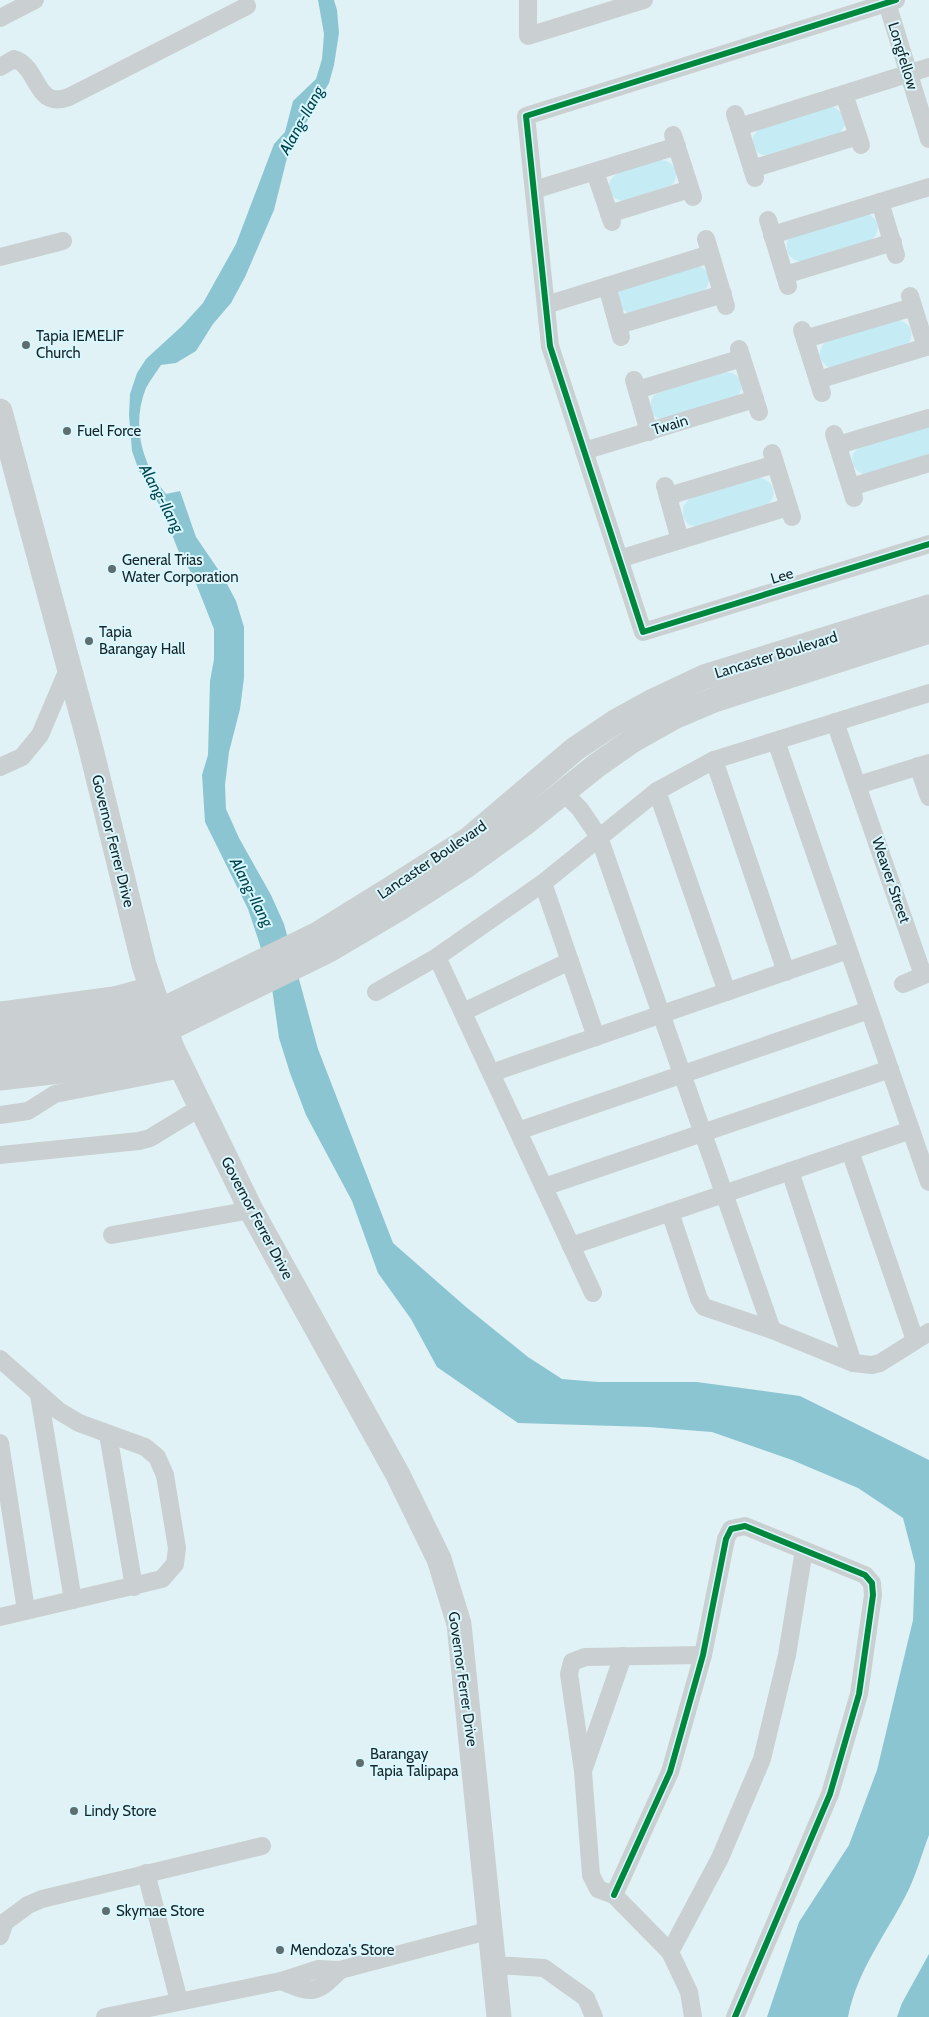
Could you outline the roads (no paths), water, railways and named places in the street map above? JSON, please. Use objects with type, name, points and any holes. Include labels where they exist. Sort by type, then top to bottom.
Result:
[{"type":"main road","name":"Governor Ferrer Drive","points":[[0,411],[4,441],[69,667],[151,989],[177,1059],[251,1210],[398,1475],[439,1559],[459,1624],[499,2017]]},
{"type":"main road","name":"Lancaster Boulevard","points":[[0,1059],[133,1040],[176,1025],[329,950],[416,886],[575,749],[615,722],[653,701],[704,677],[929,607]]},
{"type":"main road","name":"Lancaster Boulevard","points":[[0,1038],[126,1021],[166,1008],[416,886],[464,867],[564,793],[596,766],[633,740],[674,717],[714,700],[929,631]]},
{"type":"main road","points":[[0,1014],[114,999],[151,989]]},
{"type":"main road","points":[[0,1078],[177,1059]]},
{"type":"street","points":[[0,18],[35,0]]},
{"type":"street","points":[[528,0],[528,36],[644,0]]},
{"type":"street","points":[[680,540],[666,491],[774,458],[790,512],[680,540],[619,559],[550,346],[526,116],[891,1]]},
{"type":"street","name":"Longfellow","points":[[891,1],[909,74],[929,139]]},
{"type":"street","points":[[0,67],[14,59],[20,61],[43,92],[50,98],[58,101],[247,6]]},
{"type":"street","points":[[844,94],[860,141],[753,174],[737,120],[844,94],[929,68]]},
{"type":"street","points":[[534,190],[595,172],[675,140],[691,193],[611,218],[595,172]]},
{"type":"street","points":[[880,202],[895,248],[787,281],[770,228],[880,202],[929,186]]},
{"type":"street","points":[[0,257],[64,241]]},
{"type":"street","points":[[546,305],[607,286],[708,247],[724,300],[620,331],[607,286]]},
{"type":"street","points":[[912,302],[928,347],[820,386],[803,334],[912,302]]},
{"type":"street","name":"Twain","points":[[584,451],[649,432],[757,406],[741,353],[635,385],[649,432]]},
{"type":"street","points":[[929,418],[836,439],[853,493],[929,463]]},
{"type":"street","name":"Lee","points":[[619,559],[643,632],[929,544]]},
{"type":"street","points":[[0,767],[22,757],[40,734],[69,667]]},
{"type":"street","points":[[376,992],[437,956],[544,883],[657,791],[714,760],[929,693]]},
{"type":"street","name":"Weaver Street","points":[[835,722],[926,974],[903,984]]},
{"type":"street","points":[[776,741],[929,1182]]},
{"type":"street","points":[[714,760],[786,972]]},
{"type":"street","points":[[858,785],[924,765],[929,797]]},
{"type":"street","points":[[657,791],[726,992]]},
{"type":"street","points":[[564,793],[580,809],[599,837],[772,1330]]},
{"type":"street","points":[[544,883],[596,1037]]},
{"type":"street","points":[[491,1073],[848,950]]},
{"type":"street","points":[[437,956],[593,1293]]},
{"type":"street","points":[[463,1012],[570,960]]},
{"type":"street","points":[[518,1131],[869,1010]]},
{"type":"street","points":[[0,1115],[28,1111],[55,1094],[177,1059]]},
{"type":"street","points":[[544,1187],[890,1069]]},
{"type":"street","points":[[0,1155],[138,1142],[150,1138],[201,1107]]},
{"type":"street","points":[[571,1246],[911,1130]]},
{"type":"street","points":[[670,1212],[699,1299],[704,1307],[772,1330],[853,1363],[880,1363],[922,1336],[850,1151]]},
{"type":"street","points":[[790,1171],[853,1363]]},
{"type":"street","points":[[112,1235],[251,1210]]},
{"type":"street","points":[[0,1359],[59,1412],[79,1423],[145,1447],[157,1457],[164,1475],[177,1548],[175,1564],[162,1579],[0,1617]]},
{"type":"street","points":[[39,1394],[73,1600]]},
{"type":"street","points":[[108,1434],[134,1587]]},
{"type":"street","points":[[0,1443],[26,1610]]},
{"type":"street","points":[[614,1895],[670,1772],[703,1655],[726,1539],[731,1529],[745,1526],[865,1575],[872,1583],[873,1595],[860,1684],[830,1794],[735,2017]]},
{"type":"street","points":[[670,1952],[720,1858],[762,1760],[787,1655],[804,1550]]},
{"type":"street","points":[[693,2017],[689,1992],[670,1952],[614,1895],[598,1889],[591,1875],[583,1771],[569,1674],[572,1662],[585,1657],[703,1655]]},
{"type":"street","points":[[583,1771],[623,1656]]},
{"type":"street","points":[[2,1923],[28,1905],[42,1899],[262,1846]]},
{"type":"street","points":[[146,1873],[179,2001]]},
{"type":"street","points":[[105,2017],[281,1981],[300,1990],[312,1991],[324,1987],[340,1970],[491,1930]]},
{"type":"street","points":[[494,1965],[544,1968],[586,1998],[594,2017]]},
{"type":"water","name":"Alang-Ilang","points":[[318,0],[334,0],[337,10],[339,33],[329,83],[288,154],[274,210],[245,277],[231,303],[213,324],[196,351],[176,363],[161,365],[146,388],[139,416],[141,444],[151,470],[166,494],[180,491],[196,537],[224,578],[236,601],[244,627],[244,678],[240,709],[229,752],[225,785],[226,809],[284,924],[318,1049],[393,1243],[466,1307],[528,1357],[562,1379],[598,1382],[697,1382],[800,1396],[929,1460],[929,1835],[909,1889],[858,1983],[848,2017],[767,2017],[799,1922],[849,1845],[877,1770],[913,1620],[915,1564],[903,1518],[858,1488],[792,1460],[712,1432],[648,1427],[518,1423],[437,1367],[411,1319],[378,1273],[352,1201],[306,1115],[279,1038],[272,988],[248,909],[205,822],[202,775],[208,755],[210,681],[214,659],[214,629],[193,576],[178,550],[163,511],[139,471],[132,451],[129,415],[130,394],[137,373],[146,359],[182,326],[203,303],[236,244],[274,144],[285,132],[293,101],[316,79],[322,59],[324,34]]},
{"type":"water","points":[[929,1954],[929,2017],[897,2017],[902,2003]]},
{"type":"place","name":"Tapia IEMELIF Church","points":[[26,345]]},
{"type":"place","name":"Fuel Force","points":[[67,431]]},
{"type":"place","name":"General Trias Water Corporation","points":[[112,569]]},
{"type":"place","name":"Tapia Barangay Hall","points":[[89,641]]},
{"type":"place","name":"Barangay Tapia Talipapa","points":[[360,1763]]},
{"type":"place","name":"Lindy Store","points":[[74,1811]]},
{"type":"place","name":"Skymae Store","points":[[106,1911]]},
{"type":"place","name":"Mendoza's Store","points":[[280,1950]]}]
